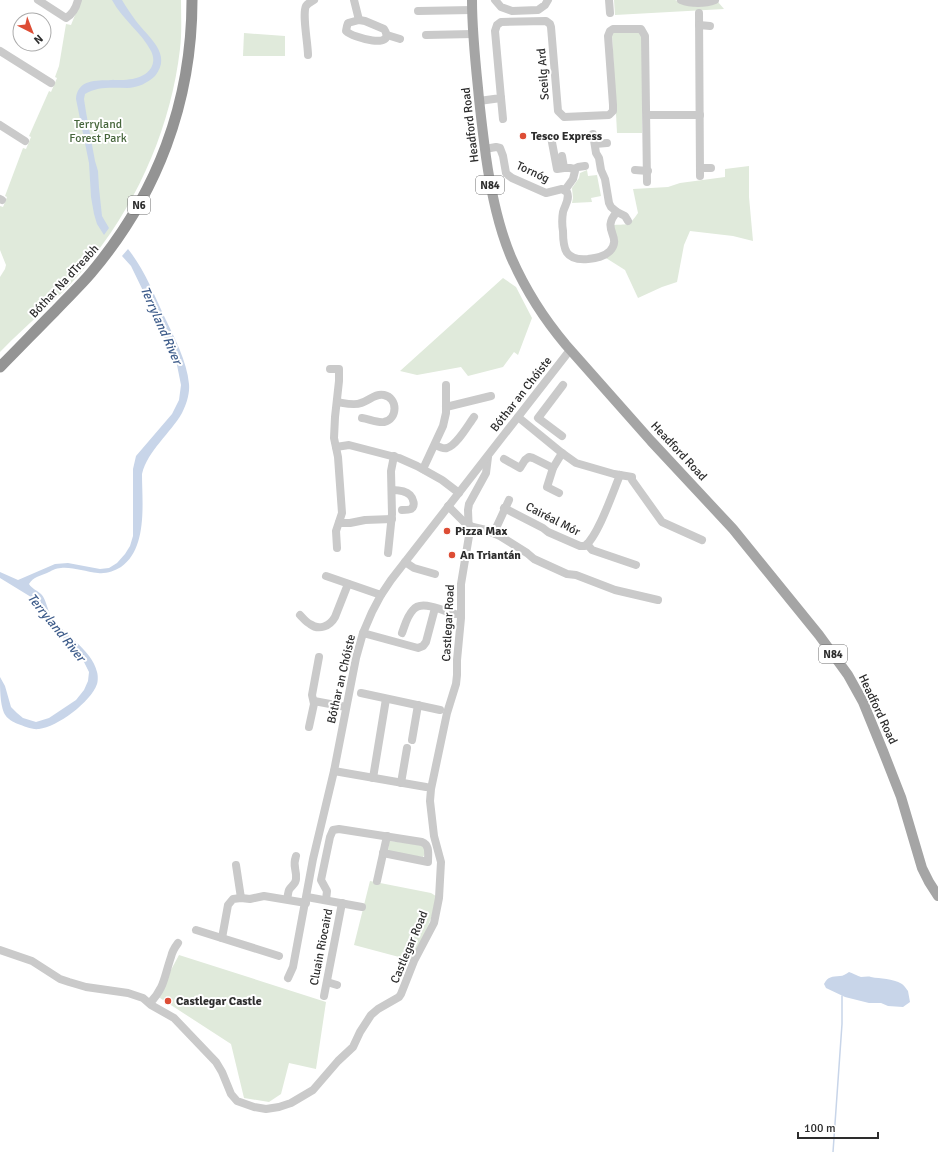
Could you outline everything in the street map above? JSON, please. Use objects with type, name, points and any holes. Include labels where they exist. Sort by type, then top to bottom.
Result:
[{"type":"highway","name":"Bóthar Na dTreabh","points":[[0,367],[93,271],[119,237],[146,194],[163,156],[179,104],[188,64],[192,0]]},
{"type":"main road","name":"Headford Road","points":[[472,5],[479,101],[491,192],[511,257],[524,284],[553,330],[652,441],[734,529],[819,635],[848,675],[863,702],[901,797],[922,868],[938,896]]},
{"type":"street","points":[[38,0],[66,18],[73,13],[78,0]]},
{"type":"street","points":[[308,55],[305,9],[307,5],[314,0]]},
{"type":"street","points":[[354,0],[359,20]]},
{"type":"street","points":[[495,0],[501,7],[512,11],[538,10],[545,5],[548,0]]},
{"type":"street","points":[[609,0],[610,13]]},
{"type":"street","points":[[681,0],[696,3],[716,0]]},
{"type":"street","points":[[418,11],[472,5]]},
{"type":"street","points":[[699,13],[700,176]]},
{"type":"street","points":[[359,20],[380,26],[384,29],[387,36],[383,40],[376,42],[353,36],[346,31],[348,22],[359,20]]},
{"type":"street","name":"Sceilg Ard","points":[[503,119],[495,31],[501,22],[546,21],[550,24],[558,112],[564,117],[609,115],[613,111],[608,36],[610,31],[614,29],[641,29],[645,36],[647,182]]},
{"type":"street","points":[[699,25],[710,26]]},
{"type":"street","points":[[426,35],[473,34]]},
{"type":"street","points":[[387,36],[400,39]]},
{"type":"street","points":[[0,51],[51,83]]},
{"type":"street","points":[[479,101],[501,98]]},
{"type":"street","points":[[647,115],[700,115]]},
{"type":"street","points":[[0,125],[25,140]]},
{"type":"street","points":[[593,134],[596,153],[605,179],[609,203],[617,212],[625,216],[628,221]]},
{"type":"street","name":"Tornóg","points":[[551,137],[557,169],[574,169],[585,166]]},
{"type":"street","points":[[595,144],[607,143]]},
{"type":"street","name":"Tornóg","points":[[485,149],[496,147],[500,148],[506,173],[512,178],[546,193],[562,189],[565,190]]},
{"type":"street","name":"Tornóg","points":[[562,156],[564,168]]},
{"type":"street","points":[[700,168],[711,168]]},
{"type":"street","points":[[574,169],[576,173],[565,190],[568,194],[568,198],[562,218],[563,244],[566,251],[574,258],[579,259],[596,258],[609,252],[613,247],[614,240],[610,228],[610,221],[617,212]]},
{"type":"street","points":[[635,170],[648,171]]},
{"type":"street","name":"Bóthar an Chóiste","points":[[288,978],[293,967],[313,859],[334,771],[356,658],[363,634],[372,612],[381,595],[405,562],[570,350]]},
{"type":"street","points":[[330,369],[339,370],[334,431],[339,469],[342,514],[336,531],[337,548]]},
{"type":"street","points":[[423,469],[443,426],[446,407],[446,385]]},
{"type":"street","points":[[562,436],[538,418],[563,385]]},
{"type":"street","points":[[337,402],[359,404],[382,394],[386,395],[393,403],[394,408],[392,417],[385,422],[378,422],[372,415],[362,418]]},
{"type":"street","points":[[446,407],[491,396]]},
{"type":"street","points":[[435,445],[443,448],[451,446],[464,432],[474,417]]},
{"type":"street","points":[[518,417],[562,453],[579,464],[632,477],[632,480],[662,522],[702,540]]},
{"type":"street","points":[[533,429],[541,420]]},
{"type":"street","points":[[336,447],[349,446],[407,460],[442,480],[459,492]]},
{"type":"street","points":[[559,493],[546,487],[553,468],[562,453]]},
{"type":"street","points":[[388,553],[392,518],[391,471],[394,456]]},
{"type":"street","name":"Castlegar Road","points":[[0,950],[32,961],[60,979],[86,987],[136,995],[143,998],[174,1018],[216,1062],[231,1094],[237,1101],[254,1107],[266,1109],[291,1104],[313,1090],[352,1046],[371,1014],[399,997],[414,961],[434,923],[439,898],[441,862],[434,836],[430,801],[431,789],[447,713],[456,681],[461,618],[461,584],[469,536],[469,504],[484,477],[488,457]]},
{"type":"street","points":[[504,459],[520,468],[529,457],[553,468]]},
{"type":"street","name":"Cairéal Mór","points":[[504,508],[548,532],[580,546],[584,546],[591,540],[600,523],[620,475]]},
{"type":"street","points":[[392,490],[406,493],[412,498],[414,505],[413,508],[410,510],[402,510]]},
{"type":"street","points":[[497,526],[503,515],[504,508],[508,500]]},
{"type":"street","points":[[448,506],[465,523],[500,536],[534,559],[567,574],[576,575],[615,590],[658,600]]},
{"type":"street","points":[[339,523],[392,518]]},
{"type":"street","points":[[587,544],[592,550],[636,565]]},
{"type":"street","points":[[405,562],[414,568],[435,574]]},
{"type":"street","points":[[326,576],[381,595]]},
{"type":"street","points":[[300,615],[309,624],[315,627],[329,624],[335,616],[348,584]]},
{"type":"street","points":[[402,633],[414,608],[419,606],[425,605],[455,614]]},
{"type":"street","points":[[363,634],[418,648],[423,646],[426,642],[435,608]]},
{"type":"street","points":[[309,727],[314,701],[312,699],[312,695],[319,657]]},
{"type":"street","points":[[360,692],[440,710]]},
{"type":"street","points":[[373,778],[386,699]]},
{"type":"street","points":[[314,701],[346,707]]},
{"type":"street","points":[[412,740],[418,706]]},
{"type":"street","points":[[401,783],[407,748]]},
{"type":"street","points":[[334,771],[426,786]]},
{"type":"street","name":"Cluain Riocaird","points":[[326,900],[326,891],[321,880],[330,837],[334,830],[339,829],[424,843],[428,850],[428,862],[383,853]]},
{"type":"street","points":[[377,881],[387,836]]},
{"type":"street","points":[[287,899],[290,889],[294,885],[296,879],[294,861],[296,856]]},
{"type":"street","points":[[222,938],[228,905],[233,899],[241,898],[236,865]]},
{"type":"street","name":"Cluain Riocaird","points":[[241,898],[250,899],[264,896],[287,899],[326,900],[362,907]]},
{"type":"street","name":"Cluain Riocaird","points":[[324,996],[342,903]]},
{"type":"street","points":[[196,930],[279,956]]},
{"type":"street","points":[[150,1003],[157,996],[164,982],[171,956],[178,943]]},
{"type":"street","points":[[326,982],[337,985]]},
{"type":"green space","name":"Terryland Forest Park","points":[[81,0],[181,0],[181,43],[176,78],[169,106],[150,161],[138,187],[108,238],[80,273],[58,297],[0,352],[0,277],[6,265],[0,250],[0,206],[3,207],[7,197],[5,196],[23,148],[26,149],[31,137],[29,136],[49,91],[51,92],[57,78],[55,77],[59,66],[66,24],[71,25]]},
{"type":"green space","points":[[614,0],[675,0],[689,5],[718,2],[724,9],[615,15]]},
{"type":"green space","points":[[615,32],[640,33],[642,36],[642,133],[617,133],[612,34]]},
{"type":"green space","points":[[244,33],[285,36],[285,56],[243,56]]},
{"type":"green space","points":[[749,166],[749,197],[753,241],[733,236],[690,231],[684,245],[677,282],[638,298],[625,270],[606,258],[612,253],[614,225],[628,224],[638,213],[633,189],[668,187],[680,183],[725,177],[725,169]]},
{"type":"green space","points":[[587,170],[588,176],[597,175],[601,196],[591,198],[592,202],[572,203],[572,188],[579,178],[580,173]]},
{"type":"green space","points":[[503,278],[516,287],[532,318],[518,355],[514,352],[503,367],[468,376],[461,367],[417,375],[400,371]]},
{"type":"green space","points":[[389,841],[424,845],[426,852],[423,857],[388,852]]},
{"type":"green space","points":[[370,881],[431,893],[439,898],[414,961],[354,945]]},
{"type":"green space","points":[[179,955],[326,1002],[316,1069],[289,1063],[281,1094],[269,1102],[244,1098],[231,1044],[157,996]]},
{"type":"water","points":[[112,0],[122,0],[136,21],[157,46],[161,60],[160,68],[155,76],[142,85],[131,88],[100,89],[90,91],[85,94],[84,99],[86,112],[98,171],[102,216],[109,228],[104,235],[97,224],[94,214],[91,197],[89,163],[76,99],[79,89],[87,83],[133,79],[143,75],[151,68],[153,64],[152,53],[147,44],[116,7]]},
{"type":"water","name":"Terryland River","points":[[128,249],[148,281],[180,349],[188,375],[188,395],[182,413],[149,457],[145,465],[142,474],[142,524],[140,537],[130,559],[121,567],[104,573],[70,568],[57,568],[35,578],[29,584],[43,596],[48,610],[56,623],[89,656],[94,664],[98,678],[94,691],[81,706],[55,724],[36,729],[14,722],[8,719],[5,715],[1,700],[0,677],[5,686],[11,707],[23,718],[36,722],[49,718],[76,700],[84,690],[88,681],[89,672],[84,662],[48,621],[31,597],[0,578],[0,572],[18,580],[55,564],[68,563],[100,569],[109,568],[117,563],[130,546],[133,536],[133,469],[136,456],[172,414],[179,400],[181,385],[177,365],[131,266],[122,256]]},
{"type":"water","points":[[849,972],[861,977],[870,977],[898,982],[908,991],[910,1002],[903,1007],[888,1006],[881,1003],[869,1003],[845,997],[826,988],[824,984],[829,978],[842,976]]},
{"type":"waterway","points":[[833,1152],[842,1024],[842,996]]},
{"type":"place","name":"Tesco Express","points":[[523,136]]},
{"type":"place","name":"Pizza Max","points":[[447,531]]},
{"type":"place","name":"An Triantán","points":[[452,555]]},
{"type":"place","name":"Castlegar Castle","points":[[168,1001]]}]
